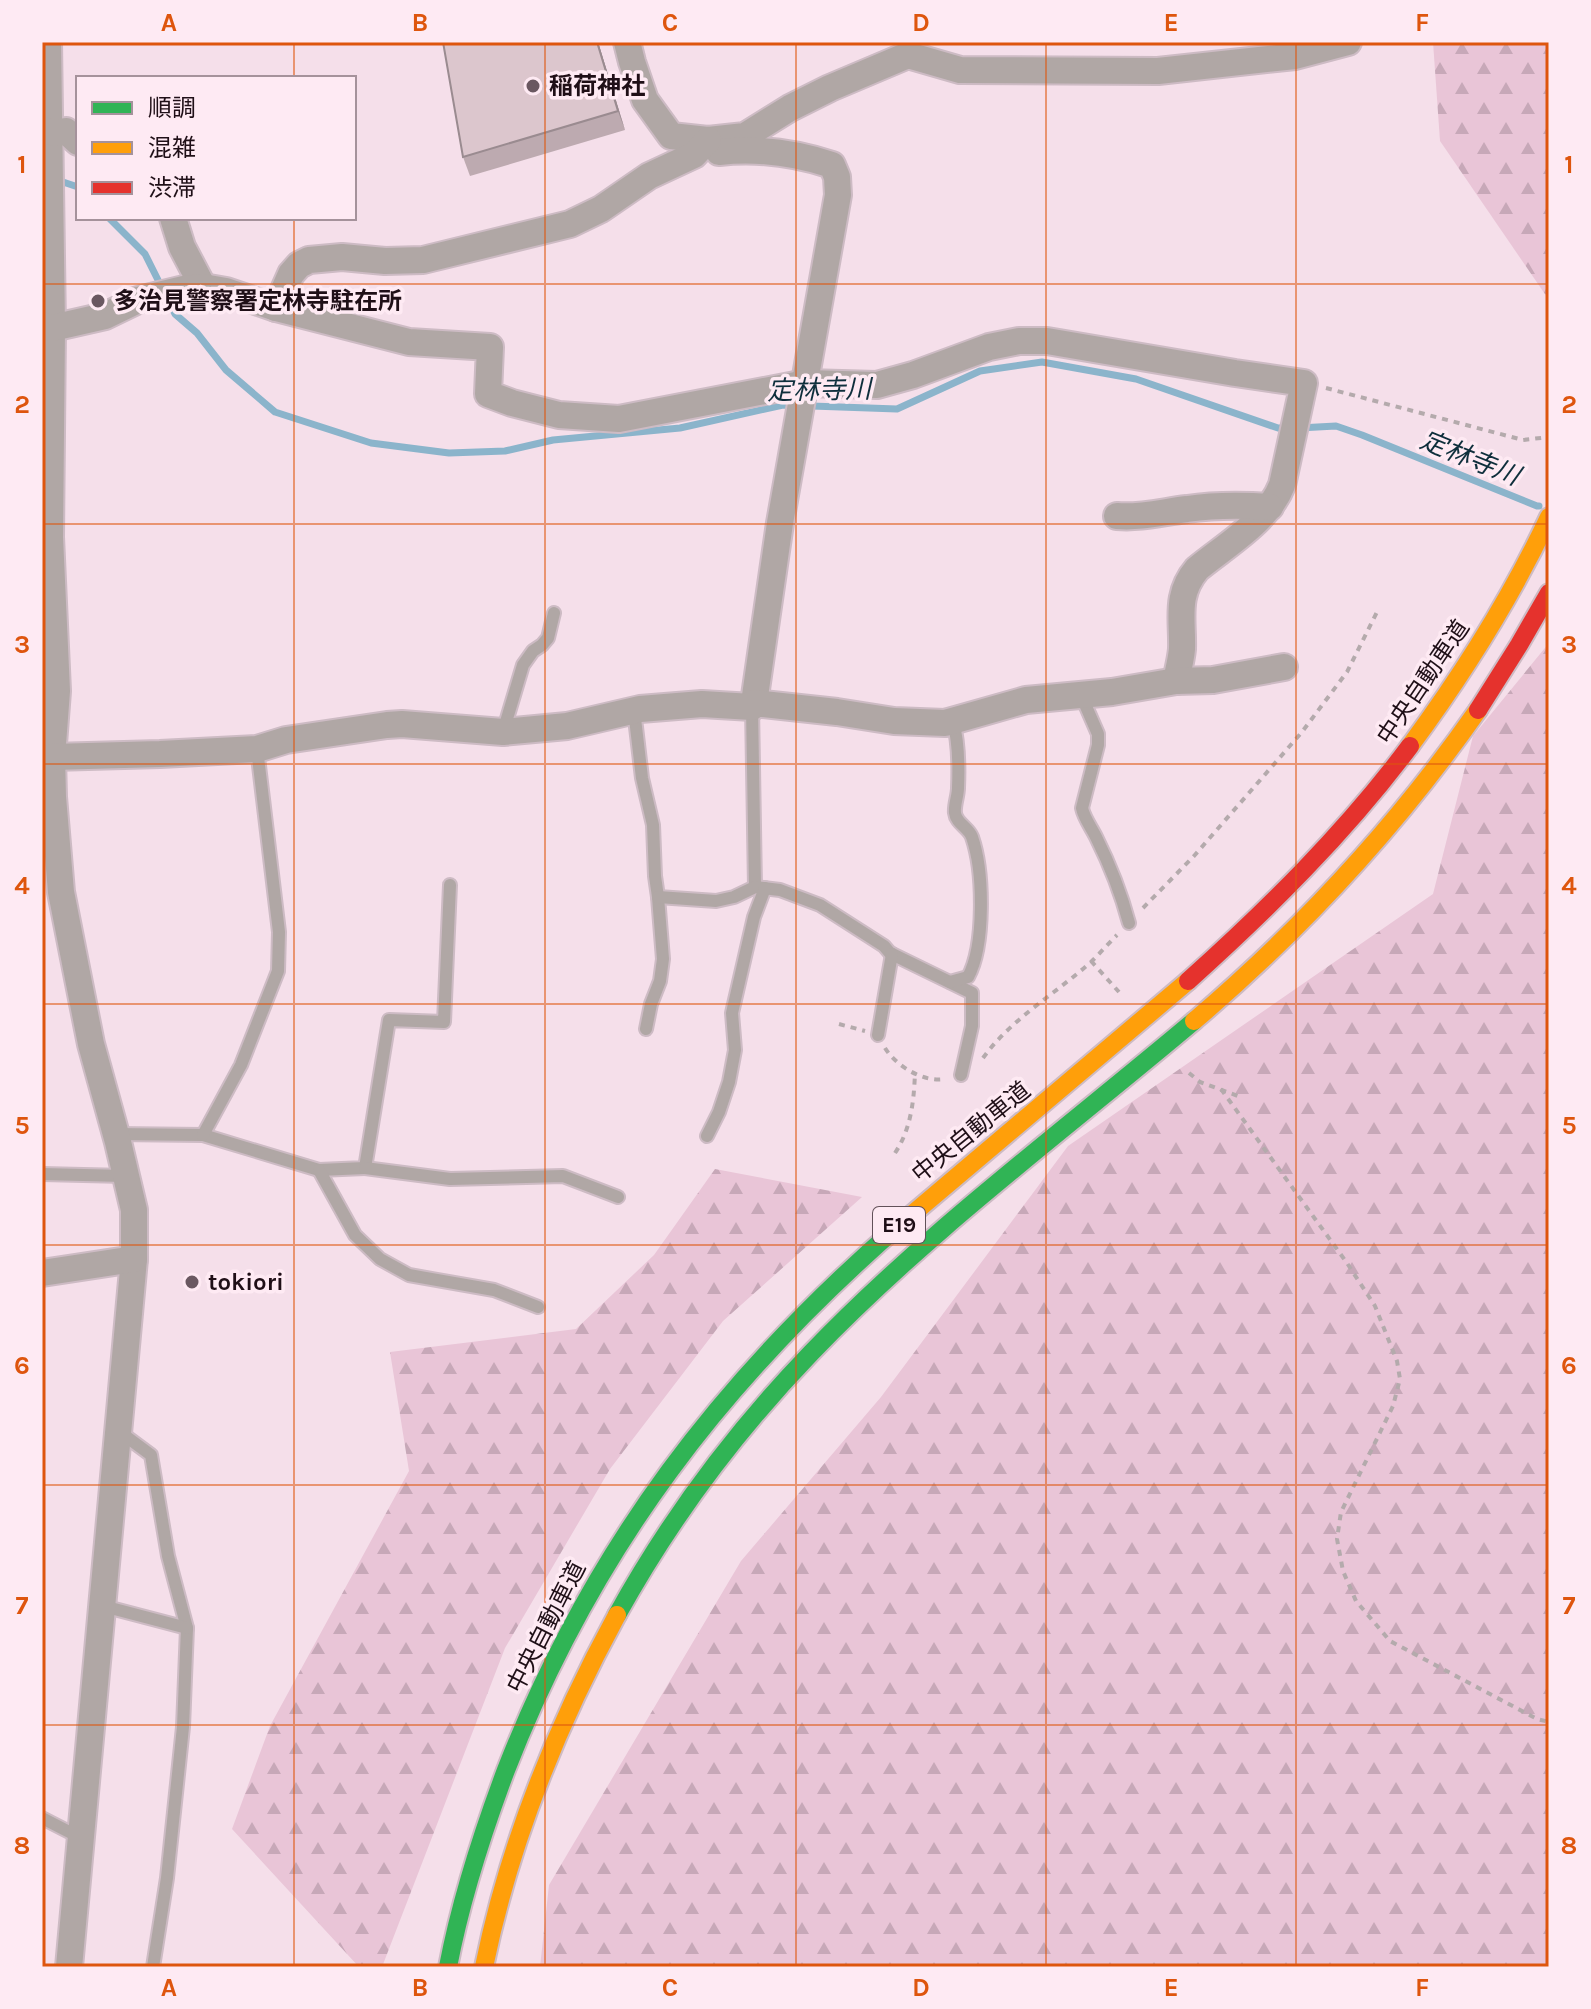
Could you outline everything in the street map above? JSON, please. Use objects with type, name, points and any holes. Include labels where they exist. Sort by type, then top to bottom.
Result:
[{"type":"highway","name":"中央自動車道","points":[[448,1967],[454,1931],[481,1838],[511,1753],[544,1677],[585,1598],[630,1524],[680,1453],[739,1381],[796,1320],[859,1261],[920,1205],[1163,1003],[1232,942],[1318,856],[1394,767],[1453,684],[1511,593],[1549,517]]},
{"type":"highway","name":"E19","points":[[484,1967],[515,1850],[545,1766],[577,1691],[616,1614],[658,1545],[707,1475],[763,1405],[880,1286],[1192,1023],[1343,881],[1436,769],[1480,706],[1545,601]]},
{"type":"street","points":[[48,42],[45,131],[49,691],[61,892],[91,1044],[134,1210],[134,1259],[69,1967]]},
{"type":"street","points":[[627,42],[645,100],[671,136],[704,144],[745,136],[830,88],[908,55],[939,53],[960,70],[1158,71],[1295,56],[1348,42]]},
{"type":"street","points":[[45,131],[66,131],[76,140]]},
{"type":"street","points":[[276,308],[291,274],[309,260],[342,257],[385,261],[423,260],[570,224],[601,209],[649,176],[694,155],[704,144]]},
{"type":"street","points":[[704,144],[714,153],[787,154],[832,165],[837,177],[838,195],[780,523],[753,705]]},
{"type":"street","points":[[174,220],[182,247],[203,287]]},
{"type":"street","points":[[47,326],[105,316],[138,300],[203,287],[409,342],[490,347],[488,394],[559,415],[619,419],[806,383],[877,385],[989,347],[1019,341],[1047,341],[1304,383],[1282,485],[1276,498],[1266,513],[1189,578],[1180,621],[1182,651],[1176,681]]},
{"type":"street","points":[[1117,516],[1133,518],[1237,505],[1270,507]]},
{"type":"street","points":[[52,757],[257,749],[286,740],[402,724],[503,732],[567,726],[634,710],[702,704],[753,705],[837,712],[894,721],[945,723],[1026,700],[1112,692],[1176,681],[1213,680],[1284,667]]},
{"type":"street","points":[[42,1273],[134,1259]]},
{"type":"lane","points":[[503,732],[523,665],[548,638],[554,613]]},
{"type":"lane","points":[[1081,695],[1098,734],[1083,813],[1122,895],[1129,923]]},
{"type":"lane","points":[[707,1136],[729,1082],[735,1050],[732,1013],[760,888],[753,705]]},
{"type":"lane","points":[[634,710],[642,778],[653,825],[663,959],[646,1029]]},
{"type":"lane","points":[[950,982],[968,977],[973,968],[981,884],[978,858],[970,832],[954,812],[959,759],[953,721]]},
{"type":"lane","points":[[203,1135],[241,1065],[278,971],[279,932],[257,749]]},
{"type":"lane","points":[[365,1168],[389,1020],[444,1022],[450,885]]},
{"type":"lane","points":[[658,897],[716,901],[760,888],[780,890],[820,905],[892,954],[972,993],[972,1026],[961,1075]]},
{"type":"lane","points":[[878,1035],[892,954]]},
{"type":"lane","points":[[115,1134],[203,1135],[319,1170],[365,1168],[450,1179],[563,1176],[618,1197]]},
{"type":"lane","points":[[319,1170],[355,1235],[380,1259],[409,1275],[494,1290],[538,1307]]},
{"type":"lane","points":[[42,1174],[125,1176]]},
{"type":"lane","points":[[119,1432],[151,1455],[168,1556],[187,1628],[183,1727],[167,1878],[153,1967]]},
{"type":"lane","points":[[103,1606],[187,1628]]},
{"type":"lane","points":[[42,1818],[81,1838]]},
{"type":"path","points":[[1304,383],[1523,440],[1549,437]]},
{"type":"path","points":[[1091,961],[1119,992]]},
{"type":"path","points":[[895,1153],[910,1121],[915,1072]]},
{"type":"path","points":[[1189,1073],[1200,1082],[1238,1096]]},
{"type":"path","points":[[1221,1089],[1354,1273],[1375,1306],[1397,1361],[1400,1379],[1393,1406],[1341,1512],[1337,1539],[1343,1571],[1356,1601],[1390,1641],[1537,1719],[1549,1722]]},
{"type":"green space","points":[[1433,42],[1549,42],[1549,300],[1440,141]]},
{"type":"green space","points":[[1549,643],[1549,1967],[540,1967],[549,1885],[741,1561],[881,1397],[1068,1146],[1433,894],[1473,736]]},
{"type":"green space","points":[[715,1169],[862,1197],[723,1321],[610,1469],[505,1648],[382,1967],[359,1967],[232,1829],[270,1726],[409,1471],[390,1352],[576,1329],[654,1255]]},
{"type":"building","name":"稲荷神社","points":[[443,42],[597,42],[618,111],[463,157]]},
{"type":"waterway","name":"定林寺川","points":[[57,180],[76,186]]},
{"type":"waterway","name":"定林寺川","points":[[111,220],[145,254],[175,314],[197,333],[226,370],[275,412],[371,443],[449,453],[505,451],[553,440],[680,428],[783,405],[897,409],[980,371],[1042,362],[1136,379],[1278,428],[1287,428]]},
{"type":"waterway","name":"定林寺川","points":[[1299,428],[1336,426],[1539,506]]},
{"type":"traffic: fast","points":[[617,1615],[637,1579],[705,1478],[756,1414],[811,1353],[950,1223],[1194,1021]]},
{"type":"traffic: fast","points":[[448,1967],[473,1867],[506,1770],[579,1612],[622,1540],[721,1405],[777,1342],[903,1222]]},
{"type":"traffic: slow","points":[[1410,746],[1485,635],[1549,517]]},
{"type":"traffic: slow","points":[[1194,1021],[1273,950],[1346,874],[1415,795],[1478,710]]},
{"type":"traffic: slow","points":[[903,1222],[1188,981]]},
{"type":"traffic: slow","points":[[484,1967],[507,1876],[537,1786],[574,1699],[617,1615]]},
{"type":"traffic: jam","points":[[1478,710],[1549,593]]},
{"type":"traffic: jam","points":[[1188,981],[1305,869],[1410,746]]},
{"type":"place","name":"稲荷神社","points":[[533,86]]},
{"type":"place","name":"多治見警察署定林寺駐在所","points":[[98,301]]},
{"type":"place","name":"tokiori","points":[[192,1282]]}]
